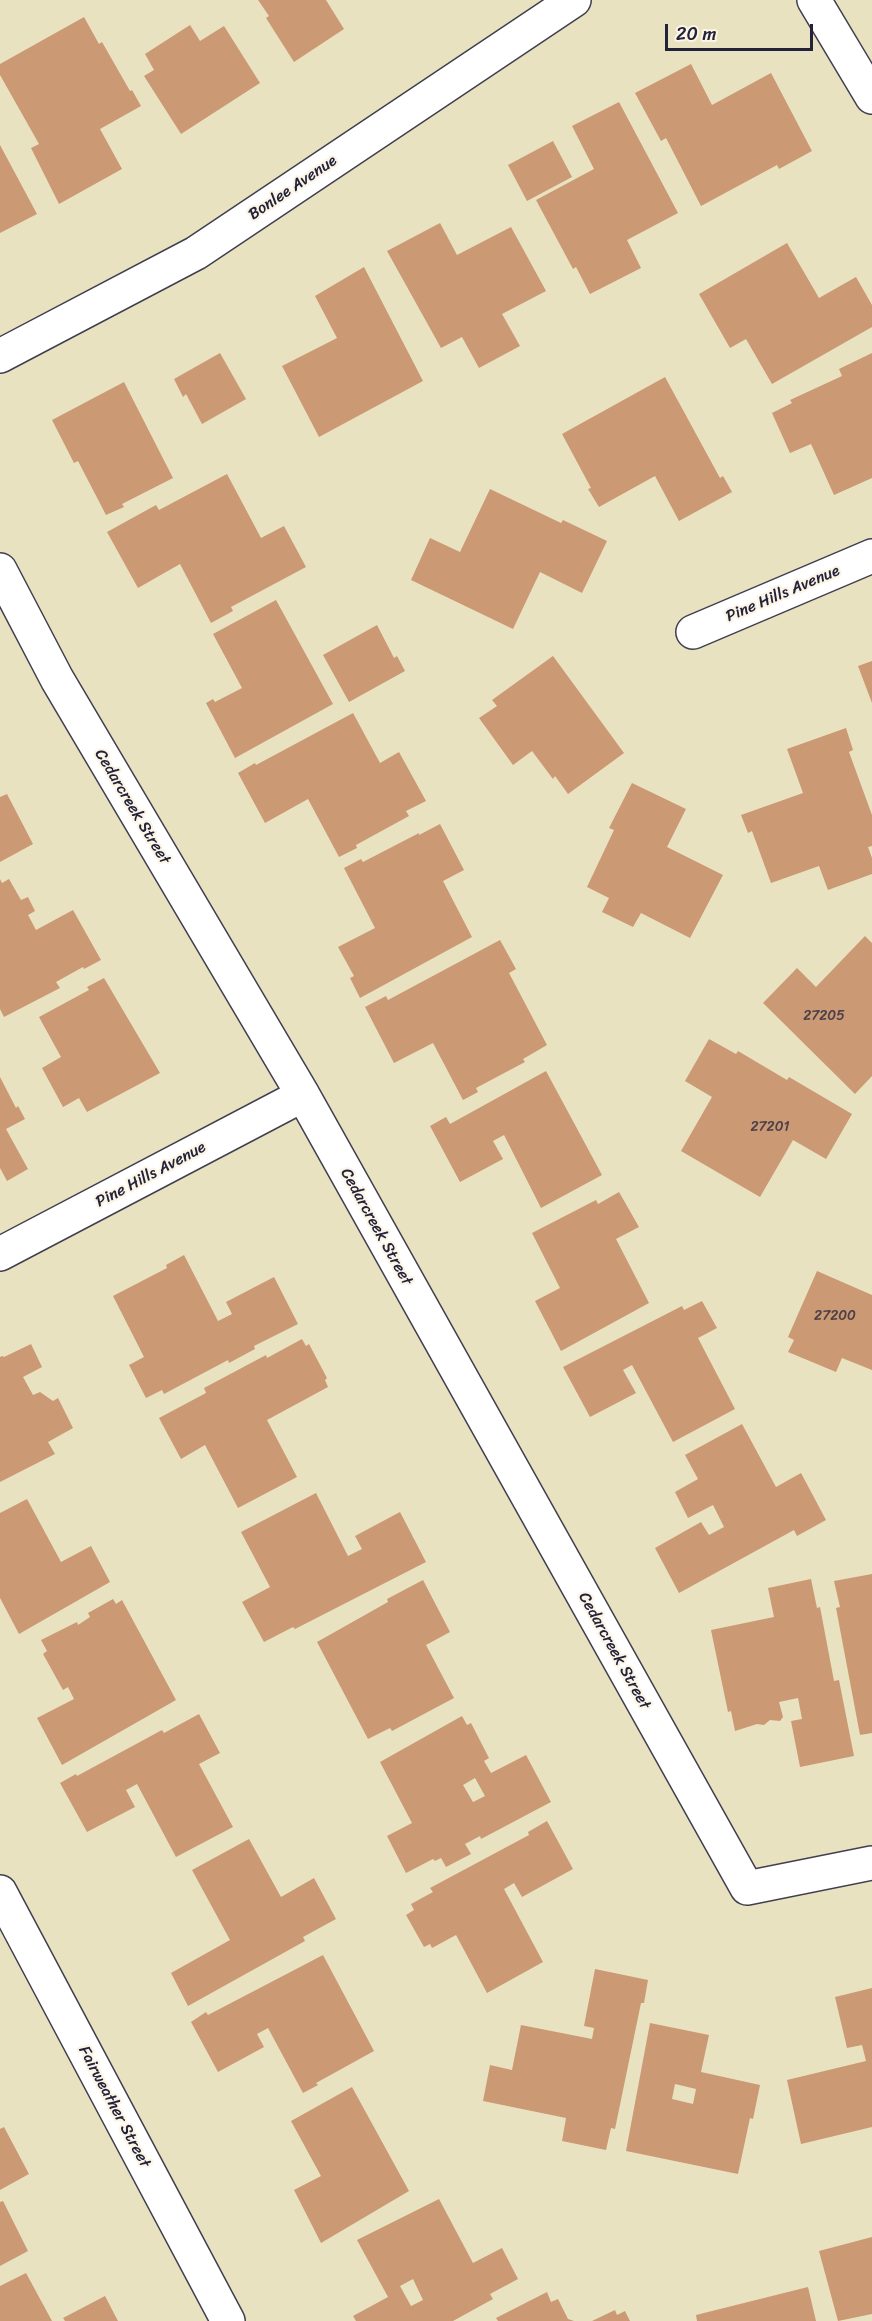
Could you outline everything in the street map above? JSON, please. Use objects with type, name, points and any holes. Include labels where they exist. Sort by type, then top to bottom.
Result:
[{"type":"street","name":"Bonlee Avenue","points":[[0,356],[196,253],[574,0]]},
{"type":"street","points":[[814,0],[872,97]]},
{"type":"street","name":"Pine Hills Avenue","points":[[693,632],[872,556]]},
{"type":"street","name":"Cedarcreek Street","points":[[0,570],[57,678],[303,1095],[747,1888],[872,1863]]},
{"type":"street","name":"Pine Hills Avenue","points":[[0,1254],[303,1095]]},
{"type":"street","name":"Fairweather Street","points":[[0,1892],[228,2321]]},
{"type":"building","points":[[258,0],[326,0],[344,29],[294,62],[266,18],[269,16]]},
{"type":"building","points":[[84,17],[99,44],[102,42],[141,106],[100,129],[122,169],[59,204],[31,148],[39,144],[0,75],[0,64]]},
{"type":"building","points":[[190,25],[200,41],[224,26],[260,83],[181,134],[144,76],[154,70],[145,54]]},
{"type":"building","points":[[691,64],[712,105],[771,73],[812,151],[779,169],[777,165],[701,206],[666,138],[661,141],[635,93]]},
{"type":"building","points":[[619,102],[678,213],[627,240],[641,268],[590,294],[576,267],[573,269],[536,200],[594,169],[572,126]]},
{"type":"building","points":[[553,141],[572,177],[527,201],[508,165]]},
{"type":"building","points":[[0,145],[37,214],[0,233]]},
{"type":"building","points":[[440,223],[457,255],[511,227],[546,291],[502,314],[520,346],[479,368],[462,337],[441,348],[387,251]]},
{"type":"building","points":[[787,243],[819,298],[856,277],[872,305],[872,327],[772,384],[746,339],[730,348],[699,294]]},
{"type":"building","points":[[364,267],[423,381],[319,437],[282,366],[337,338],[315,296]]},
{"type":"building","points":[[220,353],[246,399],[202,424],[186,394],[183,397],[174,379]]},
{"type":"building","points":[[872,353],[872,478],[834,495],[811,444],[790,453],[772,413],[792,403],[790,400],[842,376],[839,369]]},
{"type":"building","points":[[665,377],[720,478],[723,476],[732,492],[679,521],[655,476],[599,507],[562,434]]},
{"type":"building","points":[[124,382],[173,478],[122,504],[124,507],[106,515],[78,461],[74,463],[52,420]]},
{"type":"building","points":[[227,474],[261,538],[284,526],[306,567],[231,607],[233,611],[211,623],[180,564],[138,588],[107,532],[156,505],[159,510]]},
{"type":"building","points":[[490,489],[561,523],[563,520],[607,541],[582,593],[540,572],[513,629],[411,580],[430,538],[460,552]]},
{"type":"building","points":[[276,600],[333,704],[235,758],[206,703],[213,699],[215,702],[242,688],[213,634]]},
{"type":"building","points":[[377,625],[394,658],[397,656],[405,671],[349,702],[323,655]]},
{"type":"building","points":[[553,656],[624,753],[568,794],[555,776],[553,779],[532,751],[513,765],[479,718],[497,706],[492,700]]},
{"type":"building","points":[[872,661],[872,703],[858,666]]},
{"type":"building","points":[[353,713],[380,763],[399,752],[426,801],[406,811],[409,816],[339,857],[308,799],[265,823],[238,773]]},
{"type":"building","points":[[846,728],[853,750],[849,752],[872,815],[872,846],[868,847],[872,858],[872,874],[828,890],[819,866],[771,883],[752,831],[748,833],[741,815],[803,793],[787,749]]},
{"type":"building","points":[[632,783],[686,809],[667,847],[723,875],[690,938],[641,913],[633,927],[602,912],[609,898],[587,887],[614,830],[609,828]]},
{"type":"building","points":[[7,794],[33,844],[0,862],[0,797]]},
{"type":"building","points":[[440,824],[464,870],[443,881],[472,937],[360,998],[350,978],[354,976],[338,947],[375,928],[344,868],[361,859],[363,862]]},
{"type":"building","points":[[0,879],[2,883],[9,879],[21,900],[28,897],[35,911],[28,915],[36,930],[73,910],[101,960],[56,982],[60,988],[4,1017],[0,1009]]},
{"type":"building","points":[[865,936],[872,943],[872,1076],[855,1094],[763,1003],[797,968],[816,987]]},
{"type":"building","points":[[500,940],[516,969],[509,973],[547,1045],[523,1059],[525,1062],[476,1088],[478,1092],[463,1100],[433,1043],[394,1063],[365,1007],[386,996],[388,1000]]},
{"type":"building","points":[[104,978],[160,1073],[87,1112],[79,1098],[63,1107],[42,1068],[61,1057],[39,1017],[89,990],[87,987]]},
{"type":"building","points":[[709,1039],[736,1054],[738,1051],[787,1080],[789,1077],[852,1114],[826,1159],[793,1140],[760,1197],[681,1151],[712,1097],[685,1081]]},
{"type":"building","points":[[546,1071],[602,1175],[541,1208],[504,1135],[493,1141],[503,1159],[460,1182],[430,1126],[446,1117],[450,1124]]},
{"type":"building","points":[[0,1077],[16,1108],[18,1106],[25,1119],[6,1129],[28,1169],[7,1181],[0,1168]]},
{"type":"building","points":[[619,1192],[639,1227],[616,1239],[649,1303],[561,1351],[535,1301],[560,1288],[532,1233],[596,1200],[598,1204]]},
{"type":"building","points":[[184,1255],[218,1321],[232,1314],[226,1302],[274,1277],[298,1324],[254,1346],[255,1349],[229,1363],[228,1360],[164,1394],[162,1390],[146,1398],[129,1365],[144,1357],[113,1296],[167,1268],[166,1265]]},
{"type":"building","points":[[817,1271],[872,1295],[872,1370],[842,1358],[836,1372],[788,1352],[794,1340],[788,1337]]},
{"type":"building","points":[[702,1301],[717,1328],[698,1338],[735,1409],[673,1442],[632,1365],[623,1370],[636,1393],[590,1417],[563,1367],[682,1306],[684,1310]]},
{"type":"building","points":[[302,1339],[306,1346],[309,1344],[327,1378],[325,1380],[328,1387],[267,1420],[297,1477],[238,1508],[205,1445],[181,1459],[159,1418],[206,1393],[204,1388]]},
{"type":"building","points":[[31,1344],[42,1367],[23,1377],[33,1395],[40,1392],[53,1401],[58,1398],[73,1428],[48,1442],[55,1454],[0,1482],[0,1357]]},
{"type":"building","points":[[742,1424],[776,1487],[801,1473],[826,1520],[797,1536],[794,1530],[679,1593],[655,1548],[701,1522],[709,1535],[724,1527],[713,1505],[688,1518],[675,1492],[698,1479],[685,1455]]},
{"type":"building","points":[[316,1493],[348,1556],[362,1549],[355,1536],[400,1512],[426,1562],[295,1629],[293,1627],[264,1642],[242,1602],[270,1587],[241,1532]]},
{"type":"building","points":[[27,1499],[61,1562],[91,1546],[110,1582],[19,1634],[0,1598],[0,1513]]},
{"type":"building","points":[[872,1574],[872,1733],[860,1735],[836,1608],[840,1607],[834,1581]]},
{"type":"building","points":[[811,1579],[817,1608],[820,1607],[834,1681],[839,1680],[854,1756],[800,1767],[791,1721],[802,1719],[798,1698],[779,1702],[783,1717],[780,1721],[770,1720],[764,1725],[757,1724],[735,1731],[731,1711],[728,1712],[711,1630],[774,1617],[768,1588]]},
{"type":"building","points":[[423,1580],[450,1632],[426,1645],[454,1698],[392,1731],[390,1728],[368,1739],[317,1642]]},
{"type":"building","points":[[113,1599],[116,1604],[122,1600],[176,1700],[62,1765],[37,1718],[74,1699],[68,1687],[63,1690],[43,1654],[47,1651],[41,1640],[77,1622],[78,1625],[90,1617],[88,1613]]},
{"type":"building","points":[[199,1714],[220,1753],[199,1764],[233,1827],[176,1857],[137,1784],[126,1790],[135,1807],[87,1832],[60,1783],[162,1730],[164,1733]]},
{"type":"building","points":[[462,1716],[467,1725],[471,1723],[489,1758],[484,1761],[491,1773],[526,1755],[551,1802],[481,1839],[480,1836],[465,1844],[471,1854],[446,1867],[441,1858],[435,1861],[433,1859],[406,1873],[387,1836],[412,1823],[380,1762]],"holes":[[[475,1778],[485,1796],[473,1802],[463,1785]]]},
{"type":"building","points":[[547,1821],[573,1869],[522,1897],[514,1883],[504,1889],[543,1962],[487,1993],[456,1935],[432,1948],[430,1944],[424,1947],[406,1915],[414,1910],[411,1904],[433,1892],[430,1888],[529,1835],[528,1832]]},
{"type":"building","points":[[249,1839],[281,1897],[314,1878],[336,1919],[303,1937],[305,1941],[188,2006],[171,1973],[230,1940],[192,1870]]},
{"type":"building","points":[[323,1955],[374,2051],[316,2083],[318,2085],[303,2093],[268,2028],[257,2034],[264,2047],[218,2072],[191,2022],[206,2012],[208,2015]]},
{"type":"building","points":[[595,1969],[648,1980],[644,2003],[641,2003],[615,2129],[611,2128],[606,2150],[562,2141],[566,2118],[483,2101],[490,2065],[512,2070],[521,2025],[592,2039],[594,2028],[584,2026]]},
{"type":"building","points":[[872,1988],[872,2127],[801,2144],[787,2080],[866,2061],[862,2045],[847,2048],[835,1997]]},
{"type":"building","points":[[650,2023],[709,2035],[701,2072],[760,2085],[738,2174],[626,2151]],"holes":[[[675,2084],[696,2089],[693,2104],[672,2099]]]},
{"type":"building","points":[[352,2087],[409,2191],[321,2243],[294,2190],[321,2176],[291,2121]]},
{"type":"building","points":[[4,2127],[29,2174],[0,2190],[0,2129]]},
{"type":"building","points":[[439,2199],[473,2263],[502,2248],[518,2279],[490,2294],[493,2299],[453,2321],[356,2321],[353,2316],[388,2297],[357,2240]],"holes":[[[413,2279],[423,2300],[411,2306],[400,2286]]]},
{"type":"building","points":[[3,2201],[28,2251],[0,2266],[0,2202]]},
{"type":"building","points":[[872,2237],[872,2314],[838,2321],[819,2251]]},
{"type":"building","points":[[26,2273],[52,2321],[0,2321],[0,2286]]},
{"type":"building","points":[[808,2287],[816,2321],[697,2321],[696,2315]]},
{"type":"building","points":[[547,2292],[551,2302],[558,2299],[568,2319],[574,2321],[498,2321],[496,2318]]},
{"type":"building","points":[[105,2296],[118,2321],[65,2321],[63,2318]]},
{"type":"building","points":[[615,2310],[617,2315],[625,2311],[630,2321],[592,2321]]}]
